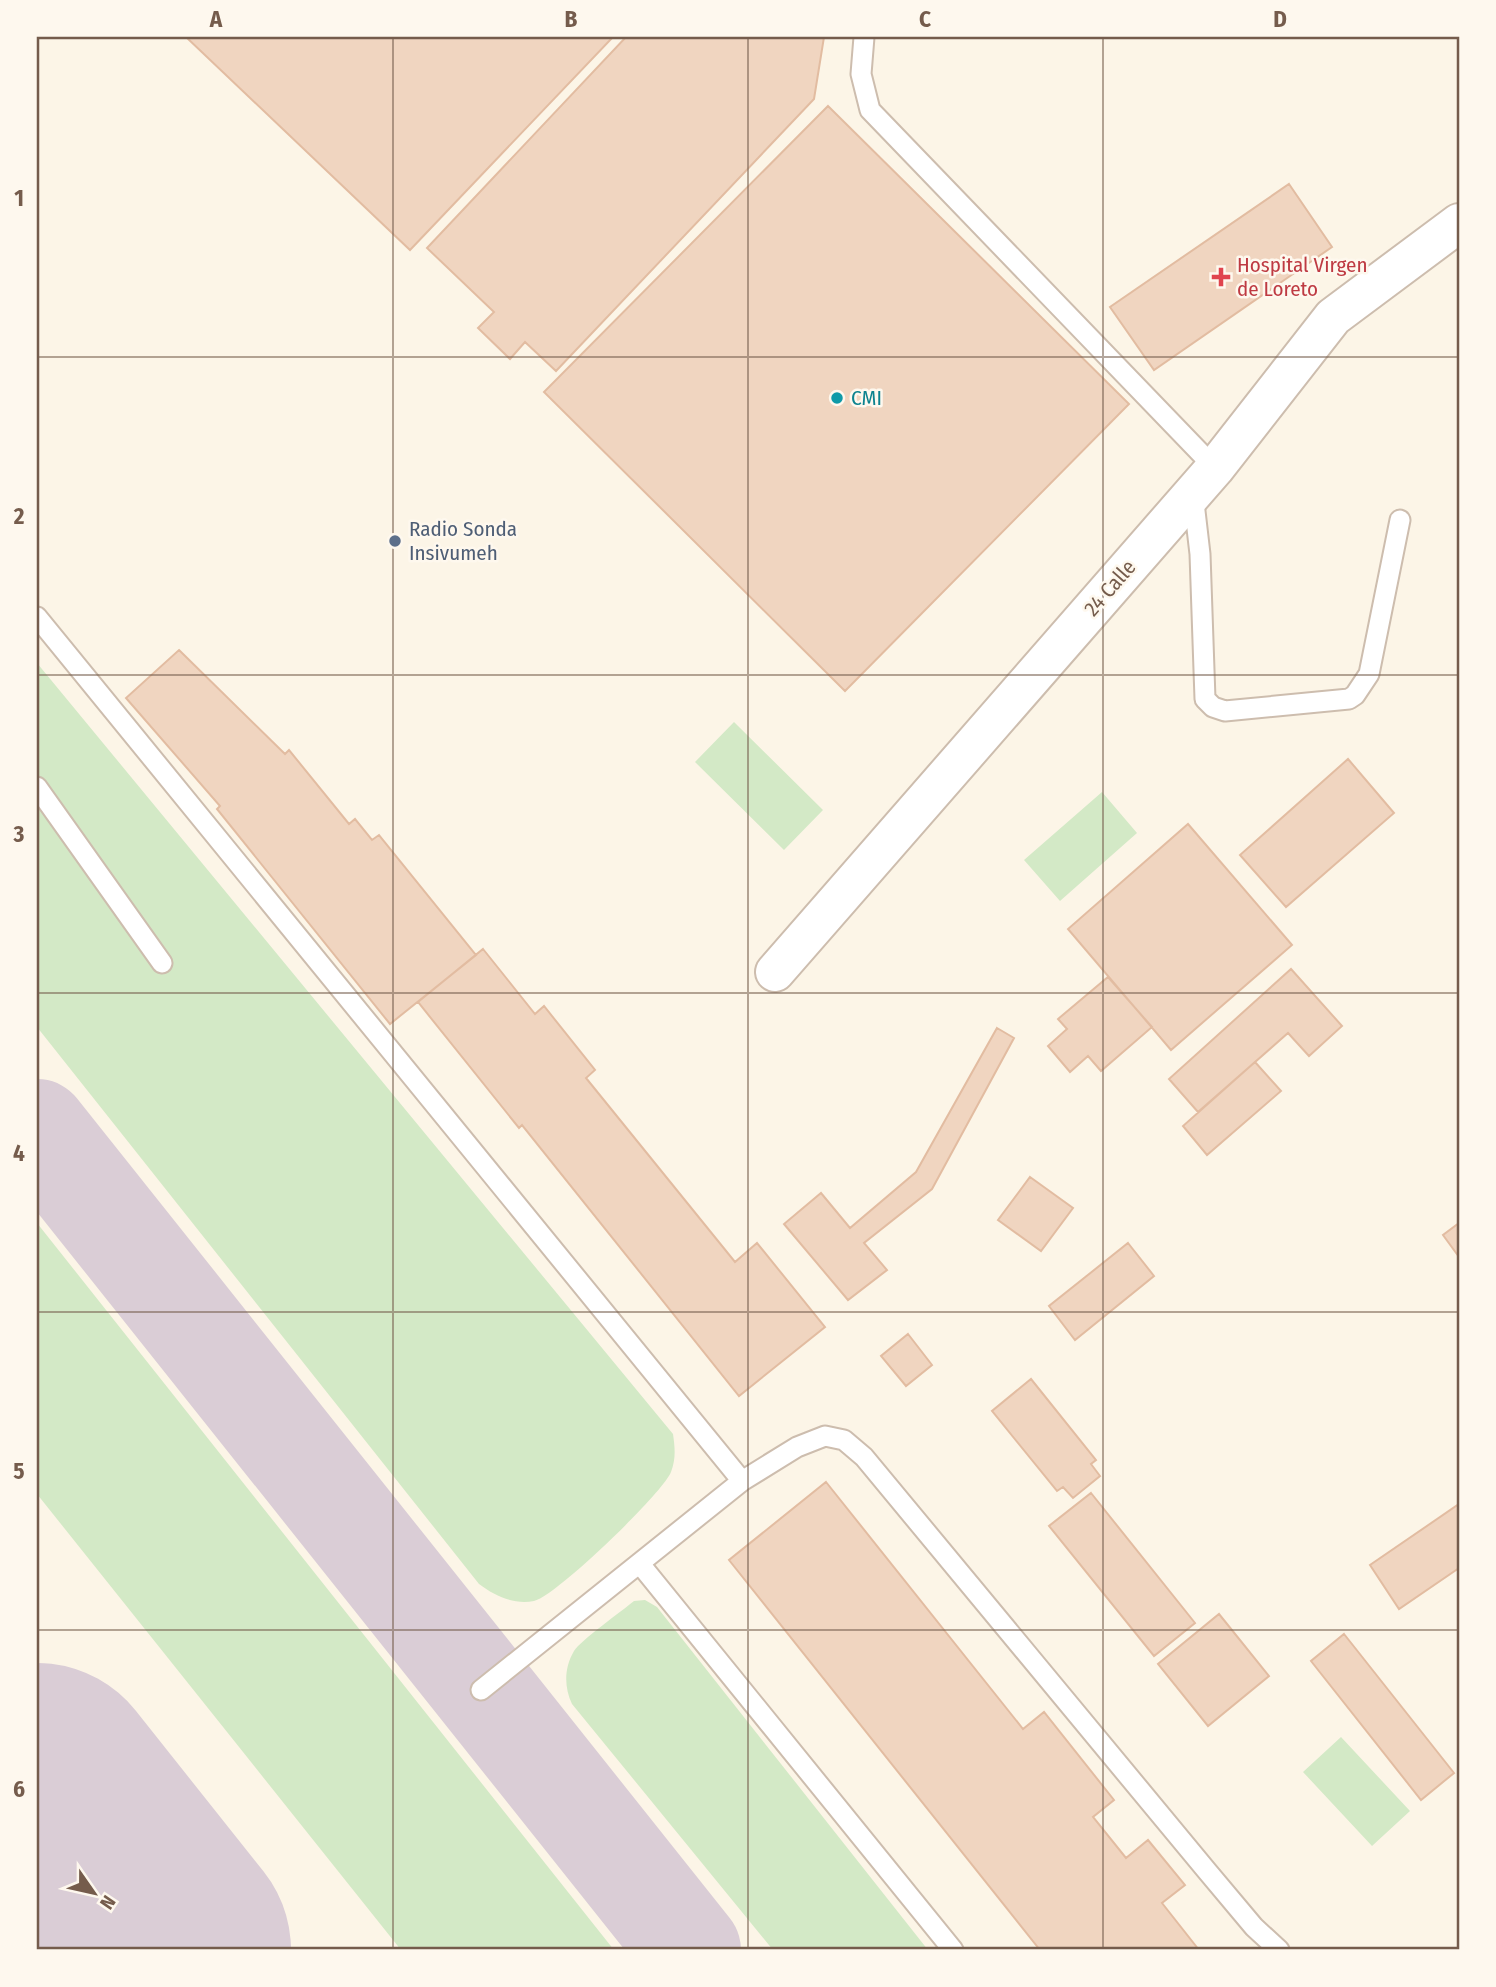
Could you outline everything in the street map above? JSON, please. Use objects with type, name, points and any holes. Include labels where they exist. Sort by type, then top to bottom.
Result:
[{"type":"street","name":"24 Calle","points":[[775,972],[1204,481],[1333,317],[1459,223]]},
{"type":"lane","points":[[864,37],[861,74],[870,110],[1204,481],[1200,555],[1205,699],[1213,707],[1225,711],[1349,699],[1355,695],[1368,674],[1400,520]]},
{"type":"lane","points":[[37,617],[742,1481]]},
{"type":"lane","points":[[37,786],[162,963]]},
{"type":"lane","points":[[481,1690],[742,1481],[797,1447],[825,1436],[844,1440],[864,1457],[1254,1927],[1279,1950]]},
{"type":"lane","points":[[640,1564],[953,1950]]},
{"type":"green space","points":[[37,663],[673,1434],[674,1463],[664,1483],[607,1543],[546,1595],[534,1601],[512,1601],[479,1584],[37,1027]]},
{"type":"green space","points":[[734,722],[823,810],[784,850],[695,762]]},
{"type":"green space","points":[[1102,792],[1137,833],[1060,901],[1024,860]]},
{"type":"green space","points":[[37,1223],[614,1950],[401,1950],[37,1494]]},
{"type":"green space","points":[[645,1600],[657,1607],[928,1950],[773,1950],[572,1704],[566,1678],[574,1651],[634,1601]]},
{"type":"green space","points":[[1341,1737],[1410,1811],[1372,1846],[1303,1772]]},
{"type":"building","points":[[186,37],[613,37],[410,250]]},
{"type":"building","points":[[626,37],[824,37],[814,99],[556,371],[525,342],[510,359],[478,328],[494,312],[427,248]]},
{"type":"building","name":"CMI","points":[[828,106],[1129,404],[845,691],[544,392]]},
{"type":"building","name":"Hospital Virgen de Loreto","points":[[1289,184],[1332,247],[1154,370],[1110,307]]},
{"type":"building","points":[[179,650],[285,754],[289,750],[349,824],[355,819],[372,840],[379,835],[476,955],[390,1024],[217,809],[220,806],[126,698]]},
{"type":"building","points":[[1348,759],[1394,813],[1286,907],[1240,855]]},
{"type":"building","points":[[1188,824],[1292,945],[1171,1050],[1068,929]]},
{"type":"building","points":[[483,949],[535,1014],[544,1006],[595,1070],[586,1078],[735,1262],[757,1243],[825,1327],[739,1396],[522,1125],[519,1128],[418,1002]]},
{"type":"building","points":[[1291,969],[1342,1026],[1309,1056],[1288,1033],[1198,1112],[1169,1079]]},
{"type":"building","points":[[1108,977],[1152,1027],[1101,1071],[1088,1056],[1070,1072],[1048,1046],[1067,1029],[1058,1019]]},
{"type":"building","points":[[997,1028],[1014,1038],[932,1189],[864,1243],[887,1270],[848,1300],[784,1224],[821,1193],[850,1228],[916,1172]]},
{"type":"building","points":[[1255,1062],[1281,1091],[1207,1155],[1183,1126]]},
{"type":"building","points":[[1030,1177],[1073,1208],[1041,1251],[998,1220]]},
{"type":"building","points":[[1459,1223],[1459,1257],[1443,1235]]},
{"type":"building","points":[[1128,1243],[1154,1276],[1075,1340],[1049,1306]]},
{"type":"building","points":[[908,1334],[932,1365],[906,1386],[881,1356]]},
{"type":"building","points":[[1031,1379],[1096,1460],[1091,1464],[1100,1476],[1073,1498],[1063,1487],[1057,1491],[992,1411]]},
{"type":"building","points":[[826,1482],[1023,1729],[1044,1712],[1114,1800],[1093,1817],[1126,1858],[1148,1840],[1185,1885],[1162,1903],[1199,1950],[1040,1950],[729,1560]]},
{"type":"building","points":[[1091,1493],[1195,1623],[1154,1656],[1049,1526]]},
{"type":"building","points":[[1459,1504],[1459,1568],[1399,1609],[1370,1565]]},
{"type":"building","points":[[1219,1614],[1269,1676],[1208,1726],[1158,1664]]},
{"type":"building","points":[[1344,1634],[1454,1773],[1421,1800],[1311,1661]]},
{"type":"taxiway","points":[[37,1130],[690,1950]]},
{"type":"runway","points":[[37,1789],[165,1950]]},
{"type":"place","name":"Hospital Virgen de Loreto","points":[[1221,277]]},
{"type":"place","name":"CMI","points":[[837,398]]},
{"type":"place","name":"Radio Sonda Insivumeh","points":[[395,541]]}]
